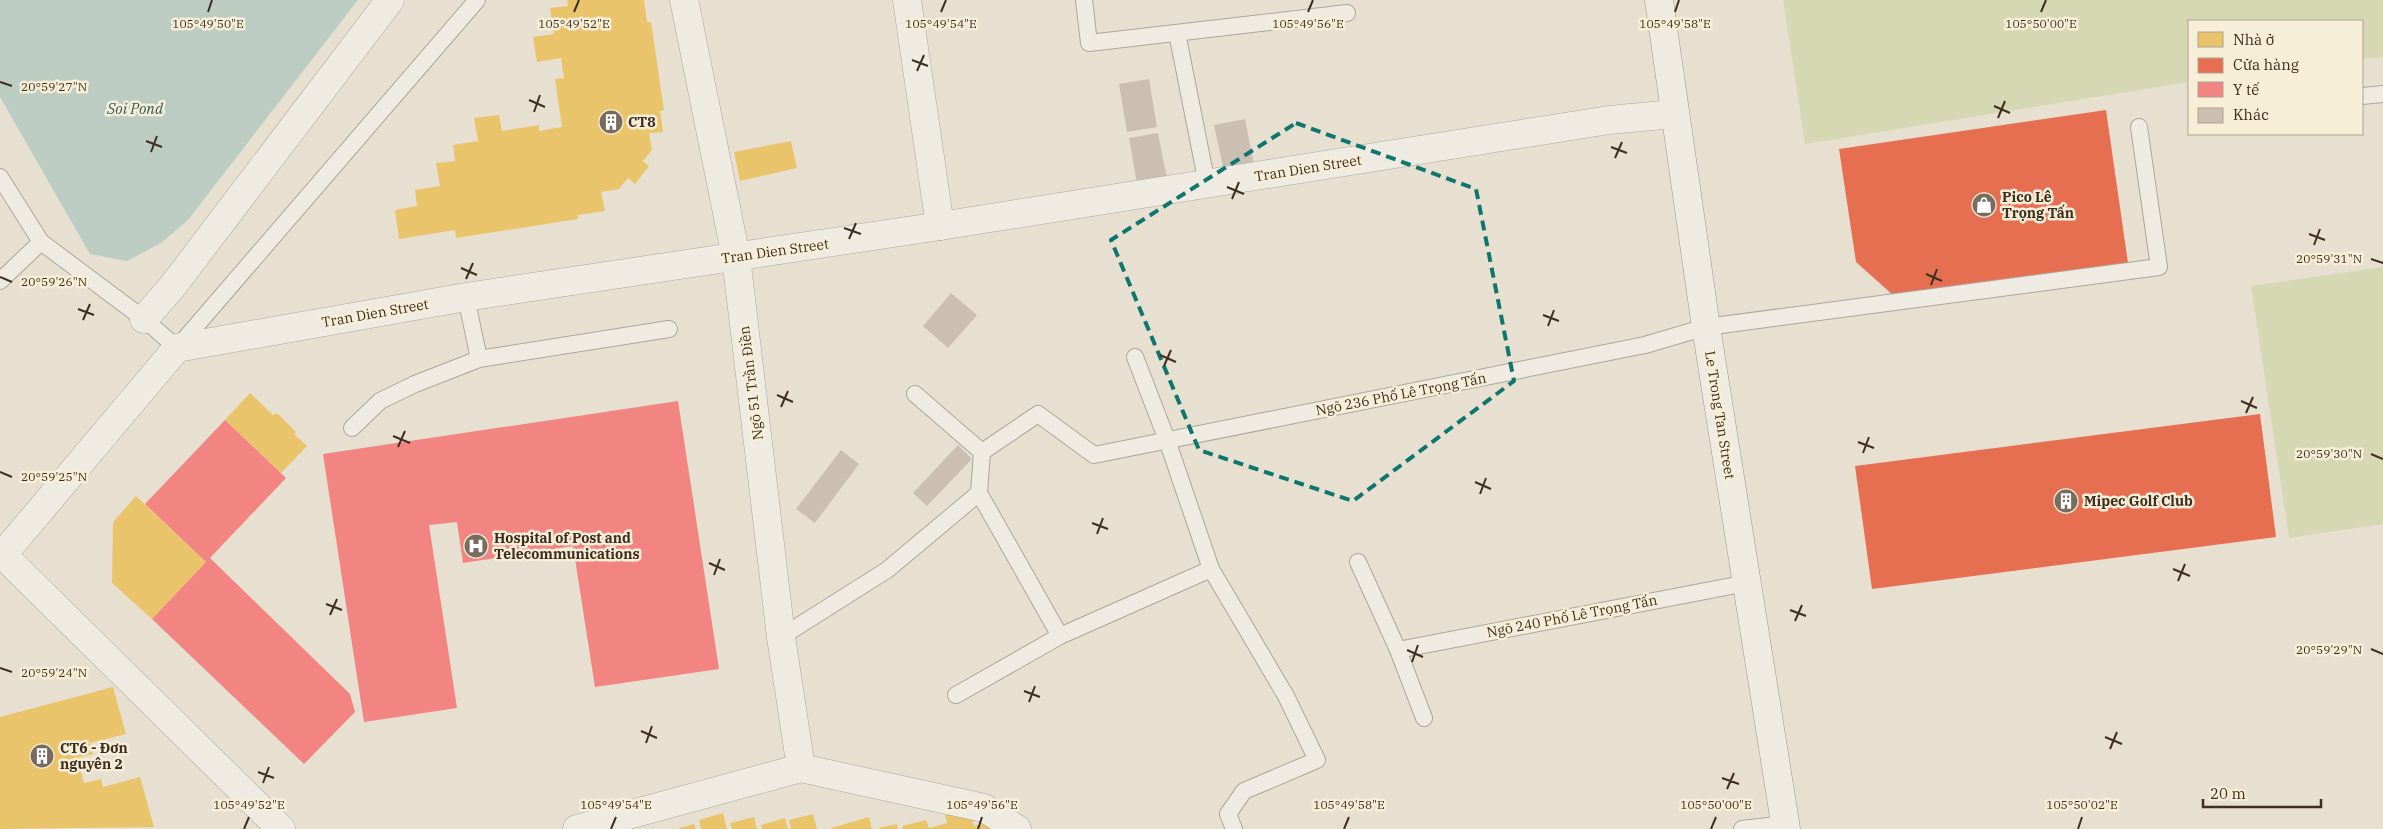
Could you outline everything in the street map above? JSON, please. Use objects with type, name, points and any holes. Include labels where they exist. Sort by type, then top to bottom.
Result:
[{"type":"street","points":[[144,319],[184,272],[390,0]]},
{"type":"street","name":"Ngõ 51 Trần Điền","points":[[684,0],[736,257],[781,637],[802,768]]},
{"type":"street","points":[[907,0],[940,226]]},
{"type":"street","name":"Le Trong Tan Street","points":[[1659,0],[1706,327],[1786,827]]},
{"type":"street","name":"Tran Dien Street","points":[[178,348],[466,297],[940,226],[1609,120],[1674,114]]},
{"type":"street","points":[[178,348],[1,557],[281,829]]},
{"type":"street","points":[[578,829],[802,768],[984,808],[1017,829]]},
{"type":"lane","points":[[0,176],[42,242],[144,319],[178,348],[477,0]]},
{"type":"lane","points":[[1084,0],[1089,43],[1347,13]]},
{"type":"lane","points":[[1178,33],[1207,184]]},
{"type":"lane","points":[[2363,96],[2383,94]]},
{"type":"lane","name":"Ngõ 236 Phố Lê Trọng Tấn","points":[[982,452],[1038,414],[1094,455],[1645,345],[1706,327],[2158,267],[2139,127]]},
{"type":"lane","points":[[0,281],[42,242]]},
{"type":"lane","points":[[466,297],[479,359]]},
{"type":"lane","points":[[352,428],[380,401],[415,384],[479,359],[669,329]]},
{"type":"lane","points":[[1135,357],[1167,440],[1211,569],[1286,696],[1317,760],[1244,791],[1228,814],[1234,829]]},
{"type":"lane","points":[[915,394],[982,452],[979,493],[1060,636]]},
{"type":"lane","points":[[781,637],[887,570],[979,493]]},
{"type":"lane","points":[[1358,562],[1398,650],[1424,718]]},
{"type":"lane","points":[[956,694],[1060,636],[1211,569]]},
{"type":"lane","name":"Ngõ 240 Phố Lê Trọng Tấn","points":[[1398,650],[1747,583]]},
{"type":"lane","points":[[1742,829],[1786,827]]},
{"type":"highlighted area","points":[[1296,123],[1476,189],[1514,381],[1353,501],[1199,450],[1111,240]]},
{"type":"green space","points":[[1783,0],[2383,0],[2383,57],[2363,59],[2363,20],[2188,20],[2188,82],[1805,144]]},
{"type":"green space","points":[[2383,267],[2383,524],[2289,538],[2251,286]]},
{"type":"water","name":"Soi Pond","points":[[0,0],[358,0],[188,220],[161,243],[127,261],[90,254],[0,97]]},
{"type":"building: Nhà ở","name":"CT8","points":[[567,0],[644,0],[647,22],[651,22],[664,110],[660,111],[663,132],[649,133],[652,150],[643,161],[649,166],[635,184],[628,178],[619,189],[601,192],[605,211],[578,215],[578,219],[456,238],[455,230],[399,239],[395,210],[417,206],[415,190],[440,186],[436,163],[455,161],[453,145],[478,141],[474,118],[499,115],[502,131],[539,125],[539,131],[562,127],[555,79],[564,78],[561,58],[537,62],[533,37],[554,34],[550,8],[568,6]]},
{"type":"building: Nhà ở","points":[[791,141],[797,168],[740,181],[734,152]]},
{"type":"building: Nhà ở","points":[[250,393],[273,415],[277,413],[296,432],[294,434],[307,446],[281,473],[225,420]]},
{"type":"building: Nhà ở","points":[[136,496],[206,562],[152,619],[112,583],[113,522]]},
{"type":"building: Nhà ở","name":"CT6 - Đơn nguyên 2","points":[[113,687],[126,734],[90,743],[93,754],[77,758],[84,783],[101,779],[103,787],[140,777],[154,827],[0,829],[0,717]]},
{"type":"building: Nhà ở","points":[[970,808],[974,826],[991,822],[993,829],[903,829],[902,826],[926,820],[929,828],[947,823],[945,815]]},
{"type":"building: Nhà ở","points":[[723,813],[727,829],[701,829],[699,820]]},
{"type":"building: Nhà ở","points":[[813,814],[817,829],[791,829],[789,820]]},
{"type":"building: Nhà ở","points":[[754,817],[757,829],[732,829],[730,823]]},
{"type":"building: Nhà ở","points":[[869,817],[872,829],[831,829],[831,828]]},
{"type":"building: Nhà ở","points":[[785,818],[788,829],[762,829],[761,825]]},
{"type":"building: Nhà ở","points":[[694,824],[696,829],[679,829],[679,828]]},
{"type":"building: Nhà ở","points":[[897,824],[898,829],[879,829],[879,828]]},
{"type":"building: Cửa hàng","name":"Pico Lê Trọng Tấn","points":[[2106,110],[2128,263],[1894,296],[1856,262],[1839,149]]},
{"type":"building: Cửa hàng","name":"Mipec Golf Club","points":[[2260,414],[2276,537],[1872,589],[1855,466]]},
{"type":"building: Y tế","points":[[678,401],[719,669],[595,687],[573,546],[463,563],[457,522],[429,525],[457,708],[364,722],[323,454]]},
{"type":"building: Y tế","points":[[225,420],[286,478],[210,558],[350,694],[355,712],[304,764],[152,619],[206,562],[145,504]]},
{"type":"building: Khác","points":[[1149,79],[1157,127],[1127,132],[1119,84]]},
{"type":"building: Khác","points":[[1245,119],[1256,175],[1226,181],[1214,125]]},
{"type":"building: Khác","points":[[1158,133],[1167,179],[1137,184],[1129,138]]},
{"type":"building: Khác","points":[[951,293],[977,315],[948,348],[923,326]]},
{"type":"building: Khác","points":[[958,445],[972,459],[927,506],[913,493]]},
{"type":"building: Khác","points":[[841,450],[859,464],[815,523],[796,509]]},
{"type":"place","name":"CT8","points":[[611,122]]},
{"type":"place","name":"Pico Lê Trọng Tấn","points":[[1984,205]]},
{"type":"place","name":"Mipec Golf Club","points":[[2066,501]]},
{"type":"place","name":"Hospital of Post and Telecommunications","points":[[476,546]]},
{"type":"place","name":"CT6 - Đơn nguyên 2","points":[[42,756]]}]
